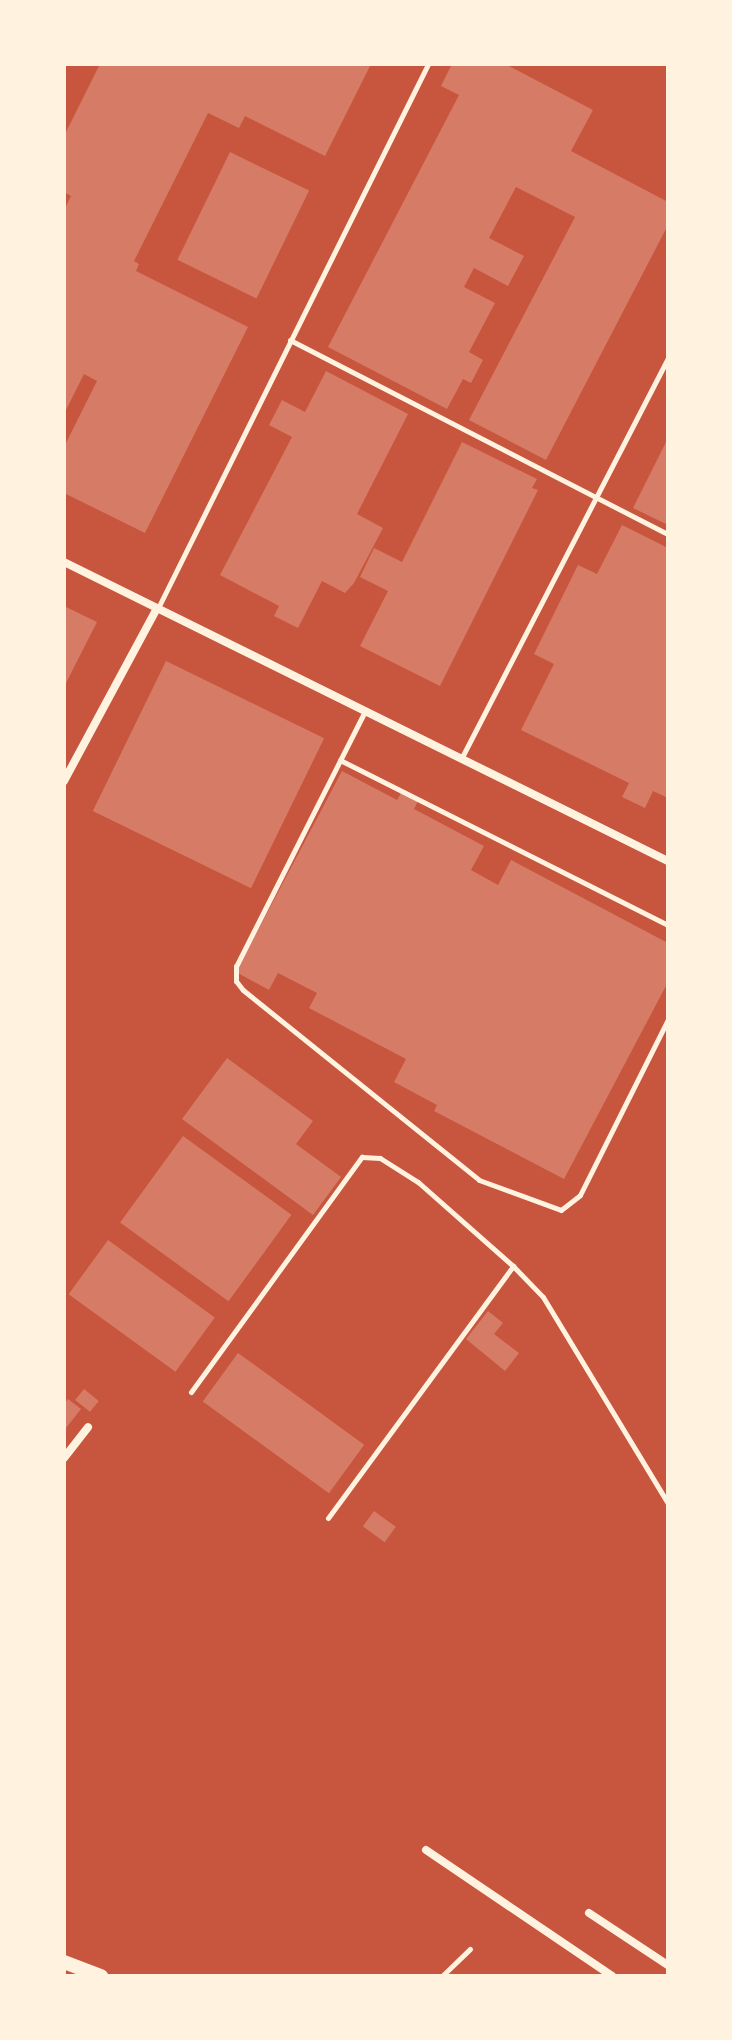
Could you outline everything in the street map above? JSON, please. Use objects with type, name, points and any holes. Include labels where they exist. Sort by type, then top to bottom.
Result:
[{"type":"main road","points":[[64,1962],[101,1976]]},
{"type":"street","points":[[64,562],[668,861]]},
{"type":"street","points":[[64,781],[157,608]]},
{"type":"street","points":[[64,1458],[88,1427]]},
{"type":"street","points":[[426,1850],[612,1976]]},
{"type":"street","points":[[589,1913],[668,1965]]},
{"type":"lane","points":[[157,608],[428,64]]},
{"type":"lane","points":[[290,340],[668,534]]},
{"type":"lane","points":[[461,759],[668,358]]},
{"type":"lane","points":[[365,711],[241,954],[236,981],[444,1155],[479,1180],[551,1209],[567,1210],[580,1195],[668,1019]]},
{"type":"lane","points":[[340,760],[668,925]]},
{"type":"lane","points":[[191,1392],[362,1157],[380,1158],[418,1182],[513,1266],[543,1297],[668,1503]]},
{"type":"lane","points":[[328,1518],[513,1266]]},
{"type":"lane","points":[[442,1976],[470,1949]]},
{"type":"building","points":[[100,64],[371,64],[325,156],[245,116],[239,128],[208,113],[134,261],[139,264],[136,271],[248,327],[145,533],[64,493],[64,447],[97,381],[84,374],[64,414],[64,210],[71,196],[64,192],[64,136]]},
{"type":"building","points":[[452,64],[505,64],[593,110],[571,151],[668,202],[668,225],[546,460],[469,420],[575,217],[516,187],[489,238],[524,256],[508,286],[474,268],[464,287],[495,303],[469,352],[483,360],[471,383],[463,379],[447,409],[328,347],[459,95],[441,86]]},
{"type":"building","points":[[230,152],[309,191],[256,298],[177,260]]},
{"type":"building","points":[[326,371],[408,414],[357,514],[383,528],[354,583],[345,593],[322,581],[298,628],[274,616],[279,606],[220,575],[292,437],[269,425],[282,400],[305,412]]},
{"type":"building","points":[[668,438],[668,525],[633,508]]},
{"type":"building","points":[[462,442],[537,479],[532,488],[538,490],[440,686],[360,646],[388,591],[360,577],[374,548],[402,562]]},
{"type":"building","points":[[622,525],[668,548],[668,798],[653,791],[645,808],[622,797],[629,783],[521,730],[554,664],[534,654],[578,565],[597,574]]},
{"type":"building","points":[[64,606],[97,622],[64,687]]},
{"type":"building","points":[[166,661],[324,738],[251,888],[93,811]]},
{"type":"building","points":[[342,771],[397,800],[401,793],[418,801],[414,809],[484,846],[471,870],[498,885],[511,860],[668,943],[668,982],[564,1179],[434,1111],[437,1105],[394,1082],[406,1059],[309,1008],[317,993],[278,973],[269,990],[236,972]]},
{"type":"building","points":[[227,1058],[313,1121],[296,1144],[341,1177],[313,1215],[182,1119]]},
{"type":"building","points":[[183,1136],[291,1215],[229,1301],[120,1223]]},
{"type":"building","points":[[108,1240],[215,1318],[175,1372],[69,1294]]},
{"type":"building","points":[[488,1311],[503,1323],[494,1334],[519,1353],[505,1371],[466,1339]]},
{"type":"building","points":[[238,1353],[364,1445],[329,1493],[203,1402]]},
{"type":"building","points":[[84,1389],[99,1401],[90,1412],[75,1400]]},
{"type":"building","points":[[68,1399],[81,1409],[66,1428],[64,1404]]},
{"type":"building","points":[[374,1511],[396,1527],[385,1542],[363,1526]]}]
